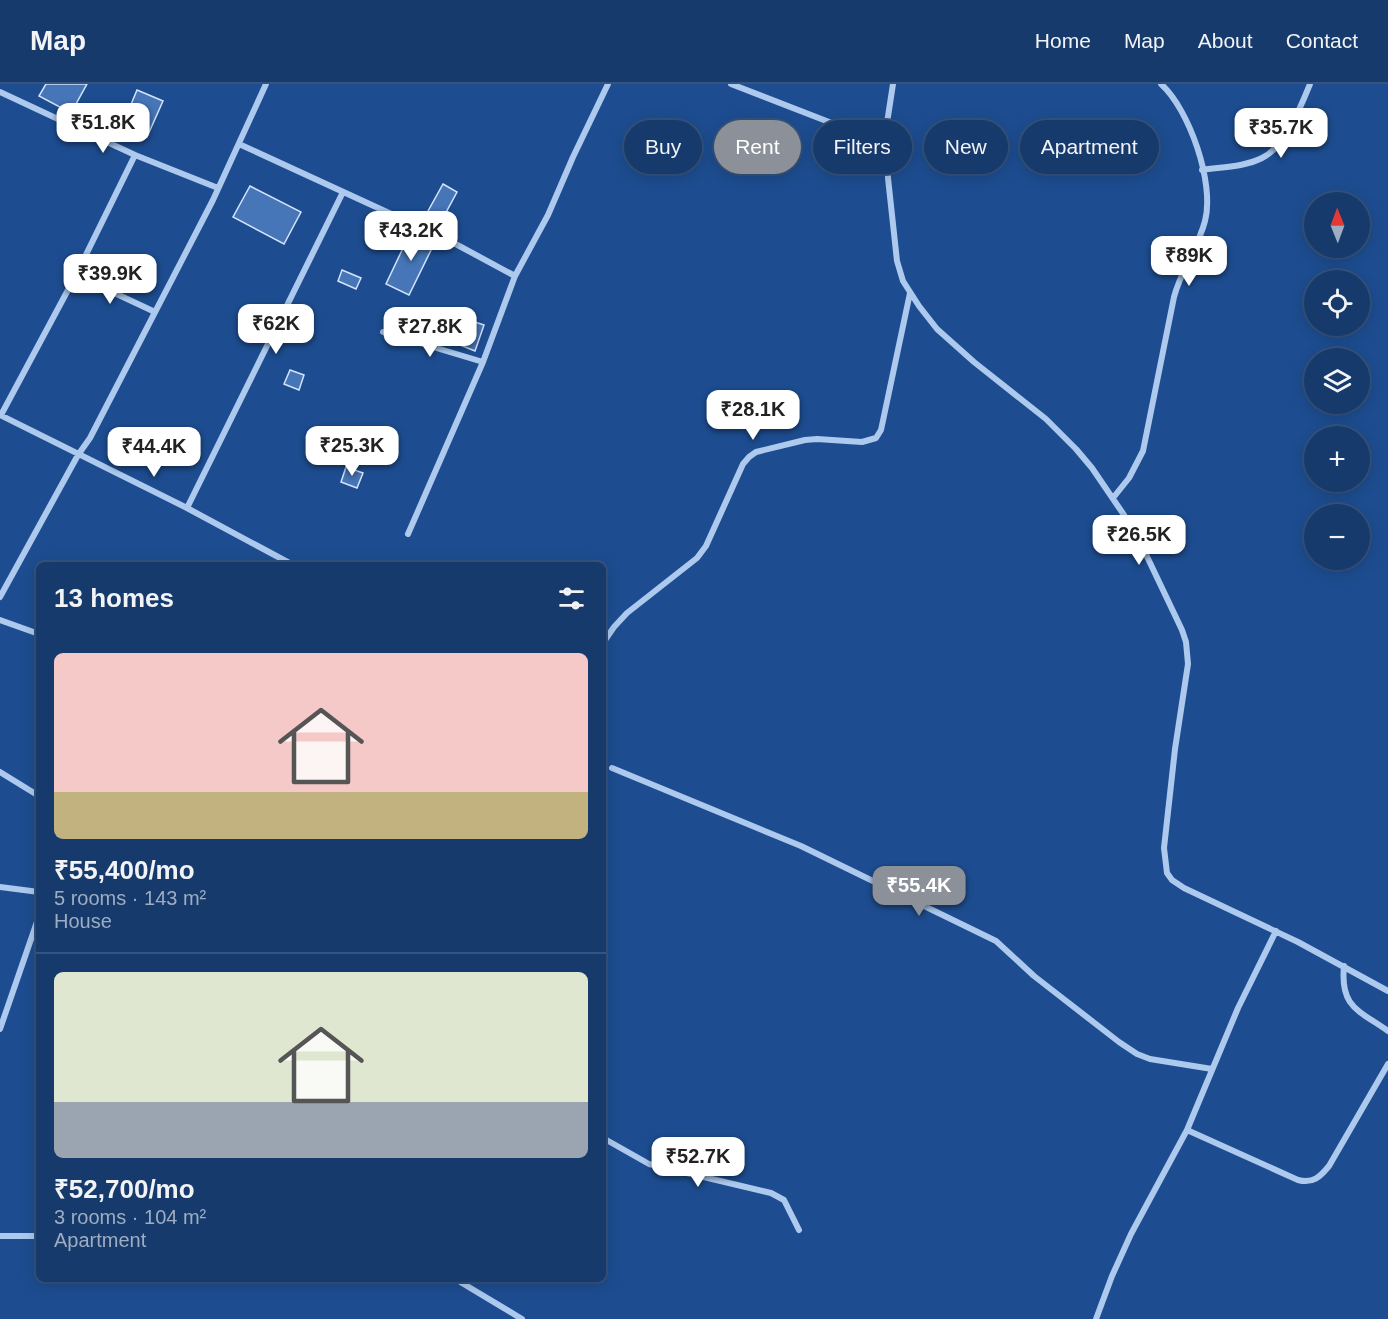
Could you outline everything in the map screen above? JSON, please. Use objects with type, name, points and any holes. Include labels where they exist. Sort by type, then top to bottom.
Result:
[{"type":"street","points":[[0,597],[78,455],[90,438],[218,188],[266,84]]},
{"type":"street","points":[[408,534],[483,362],[515,276],[548,215],[608,84]]},
{"type":"street","points":[[731,84],[824,120]]},
{"type":"street","points":[[889,120],[893,84]]},
{"type":"street","points":[[1113,498],[1132,471],[1147,439],[1174,297],[1206,218],[1207,201],[1199,150],[1191,130],[1169,91],[1161,84]]},
{"type":"street","points":[[1203,170],[1251,162],[1273,151],[1290,126],[1310,84]]},
{"type":"street","points":[[0,92],[135,155],[218,188]]},
{"type":"street","points":[[239,144],[450,241],[515,276]]},
{"type":"street","points":[[135,155],[76,275],[0,415],[187,508],[288,562]]},
{"type":"street","points":[[888,174],[897,261],[910,293],[933,323],[954,344],[1056,428],[1076,449],[1124,514],[1182,630],[1188,654],[1166,819],[1164,848],[1167,873],[1172,880],[1184,888],[1276,931],[1388,991]]},
{"type":"street","points":[[187,508],[343,192]]},
{"type":"street","points":[[76,275],[155,312]]},
{"type":"street","points":[[606,639],[627,613],[697,558],[706,546],[748,457],[756,452],[805,440],[862,442],[876,438],[881,430],[910,293]]},
{"type":"street","points":[[383,332],[483,362]]},
{"type":"street","points":[[0,620],[36,633]]},
{"type":"street","points":[[612,768],[801,846],[996,941],[1034,976],[1119,1042],[1137,1053],[1150,1059],[1212,1069]]},
{"type":"street","points":[[0,772],[36,794]]},
{"type":"street","points":[[0,887],[36,892]]},
{"type":"street","points":[[0,1029],[36,925]]},
{"type":"street","points":[[1096,1319],[1131,1234],[1186,1130],[1257,967],[1276,931]]},
{"type":"street","points":[[1344,966],[1342,984],[1348,1000],[1354,1007],[1388,1031]]},
{"type":"street","points":[[1186,1130],[1298,1180],[1311,1182],[1329,1166],[1388,1064]]},
{"type":"street","points":[[606,1140],[649,1164],[771,1193],[784,1200],[799,1230]]},
{"type":"street","points":[[0,1236],[36,1236]]},
{"type":"street","points":[[460,1282],[522,1319]]},
{"type":"building","points":[[46,84],[87,84],[71,113],[39,96]]},
{"type":"building","points":[[137,90],[163,101],[147,137],[122,126]]},
{"type":"building","points":[[443,184],[457,192],[437,229],[422,222]]},
{"type":"building","points":[[250,186],[301,212],[284,244],[233,217]]},
{"type":"building","points":[[412,229],[436,240],[409,295],[386,284]]},
{"type":"building","points":[[342,270],[361,278],[356,289],[338,281]]},
{"type":"building","points":[[469,320],[484,325],[475,351],[460,345]]},
{"type":"building","points":[[290,370],[304,375],[299,390],[284,384]]},
{"type":"building","points":[[346,467],[363,473],[357,488],[341,482]]}]
